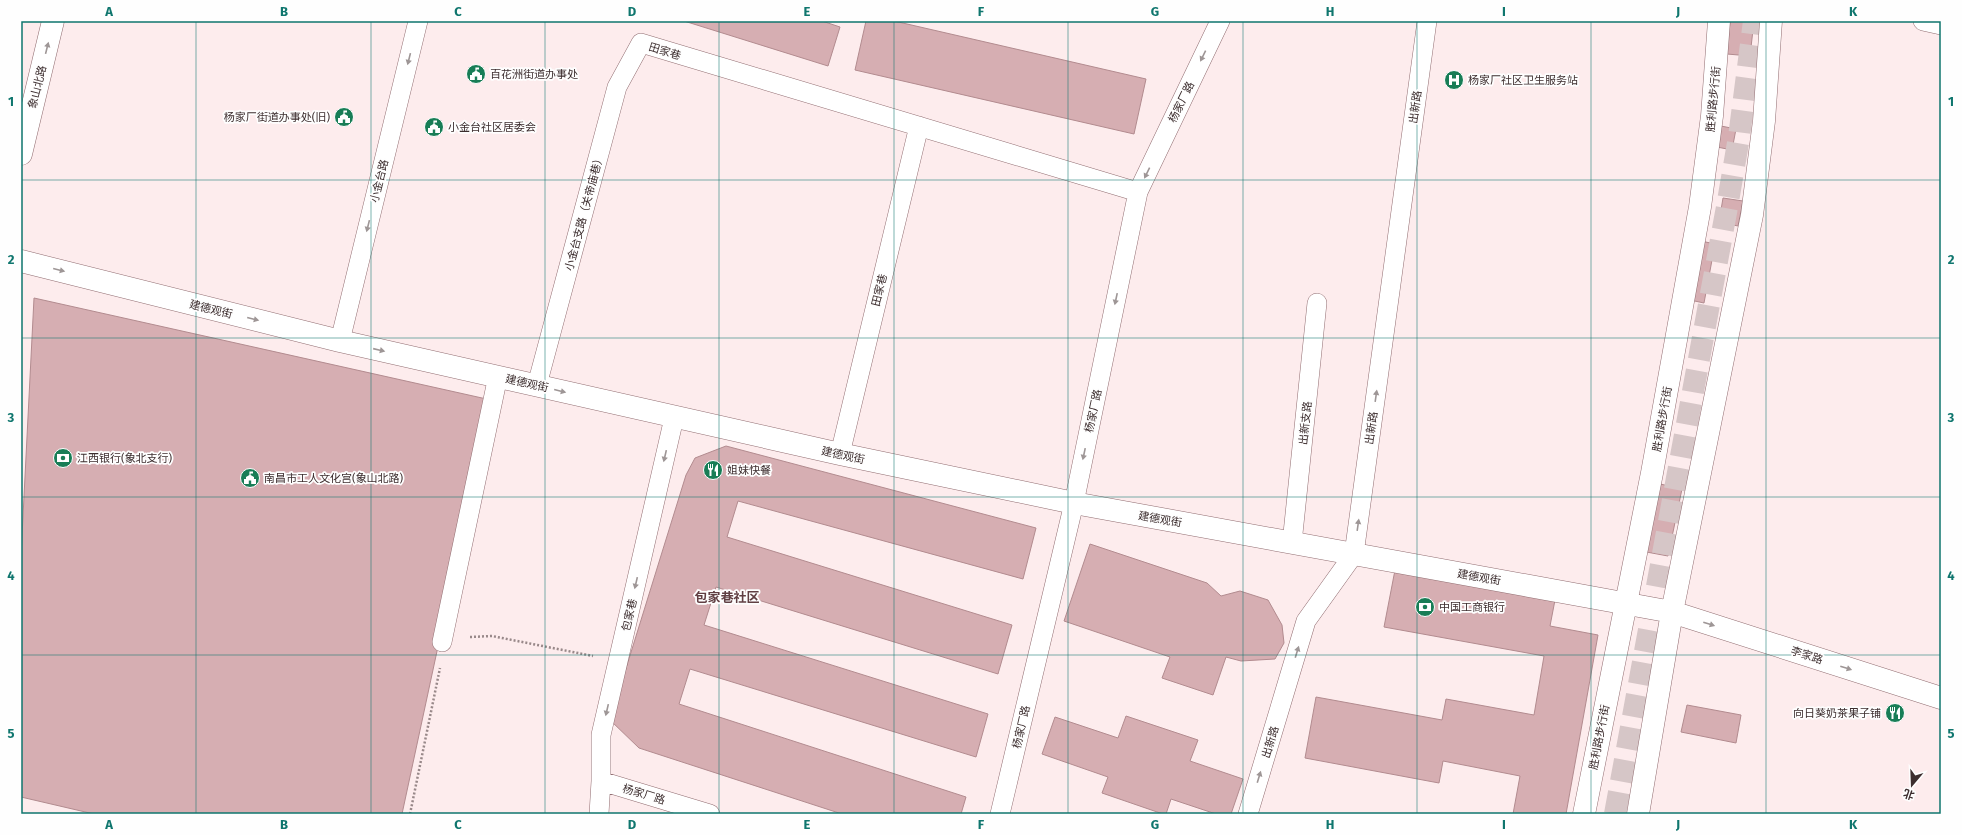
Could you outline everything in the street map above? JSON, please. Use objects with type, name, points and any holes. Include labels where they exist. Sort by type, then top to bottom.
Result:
[{"type":"street","name":"象山北路","points":[[21,154],[53,21]]},
{"type":"street","name":"胜利路步行街","points":[[1584,814],[1652,473],[1700,207],[1712,116],[1719,21]]},
{"type":"street","points":[[1638,814],[1672,612],[1752,216],[1764,121],[1771,21]]},
{"type":"street","name":"建德观街","points":[[21,260],[340,341],[498,376],[674,418],[840,454],[1074,503],[1672,612]]},
{"type":"street","name":"李家路","points":[[1672,612],[1941,698]]},
{"type":"lane","name":"小金台路","points":[[340,341],[418,21]]},
{"type":"lane","name":"杨家厂路","points":[[1000,814],[1074,503],[1138,192],[1220,21]]},
{"type":"lane","name":"出新路","points":[[1248,814],[1306,621],[1354,554],[1426,21]]},
{"type":"lane","points":[[1922,21],[1941,25]]},
{"type":"lane","name":"田家巷","points":[[641,43],[1138,192]]},
{"type":"lane","name":"小金台支路（关帝庙巷）","points":[[537,385],[617,87],[641,43]]},
{"type":"lane","name":"田家巷","points":[[840,454],[919,126]]},
{"type":"lane","name":"出新支路","points":[[1292,543],[1317,303]]},
{"type":"lane","points":[[442,642],[498,376]]},
{"type":"lane","name":"包家巷","points":[[599,814],[601,735],[674,418]]},
{"type":"lane","name":"杨家厂路","points":[[601,782],[710,814]]},
{"type":"path","points":[[465,638],[492,636],[618,661]]},
{"type":"path","points":[[410,814],[437,676],[442,662]]},
{"type":"building","points":[[684,21],[822,21],[840,27],[828,66]]},
{"type":"building","points":[[866,21],[894,21],[1146,79],[1134,134],[855,70]]},
{"type":"building","points":[[1730,21],[1754,21],[1750,56],[1727,54]]},
{"type":"building","points":[[1721,126],[1736,129],[1732,150],[1717,147]]},
{"type":"building","points":[[1723,198],[1743,201],[1738,226],[1719,222]]},
{"type":"building","points":[[1701,241],[1715,244],[1704,303],[1690,300]]},
{"type":"building","name":"南昌市工人文化宫(象山北路)","points":[[34,298],[491,400],[402,814],[94,814],[21,797],[21,556]]},
{"type":"building","points":[[726,446],[1036,528],[1023,579],[738,501],[727,537],[1012,625],[998,674],[716,587],[704,625],[988,714],[976,757],[690,669],[679,704],[966,797],[961,814],[842,814],[639,748],[610,720],[686,475],[695,458]]},
{"type":"building","points":[[1656,483],[1682,489],[1668,556],[1641,551]]},
{"type":"building","points":[[1090,544],[1207,583],[1221,596],[1240,591],[1268,600],[1282,625],[1284,643],[1275,659],[1241,661],[1226,657],[1213,695],[1162,678],[1170,657],[1064,621]]},
{"type":"building","points":[[1395,570],[1555,600],[1550,626],[1598,635],[1566,814],[1513,814],[1520,776],[1443,761],[1439,783],[1305,758],[1316,697],[1442,720],[1446,699],[1534,715],[1544,656],[1384,627]]},
{"type":"building","points":[[1687,705],[1741,715],[1736,743],[1681,732]]},
{"type":"building","points":[[1126,716],[1198,740],[1190,761],[1243,779],[1231,814],[1216,814],[1171,799],[1166,814],[1163,814],[1102,793],[1108,777],[1042,754],[1055,717],[1118,738]]},
{"type":"tunnel","points":[[1615,814],[1727,207],[1739,137],[1754,21]]},
{"type":"place","name":"百花洲街道办事处","points":[[476,74]]},
{"type":"place","name":"杨家厂社区卫生服务站","points":[[1454,80]]},
{"type":"place","name":"杨家厂街道办事处(旧)","points":[[344,117]]},
{"type":"place","name":"小金台社区居委会","points":[[434,127]]},
{"type":"place","name":"江西银行(象北支行)","points":[[63,458]]},
{"type":"place","name":"姐妹快餐","points":[[713,470]]},
{"type":"place","name":"南昌市工人文化宫(象山北路)","points":[[250,478]]},
{"type":"place","name":"中国工商银行","points":[[1425,607]]},
{"type":"place","name":"向日葵奶茶果子铺","points":[[1895,713]]},
{"type":"district","name":"包家巷社区","points":[[727,597]]}]
